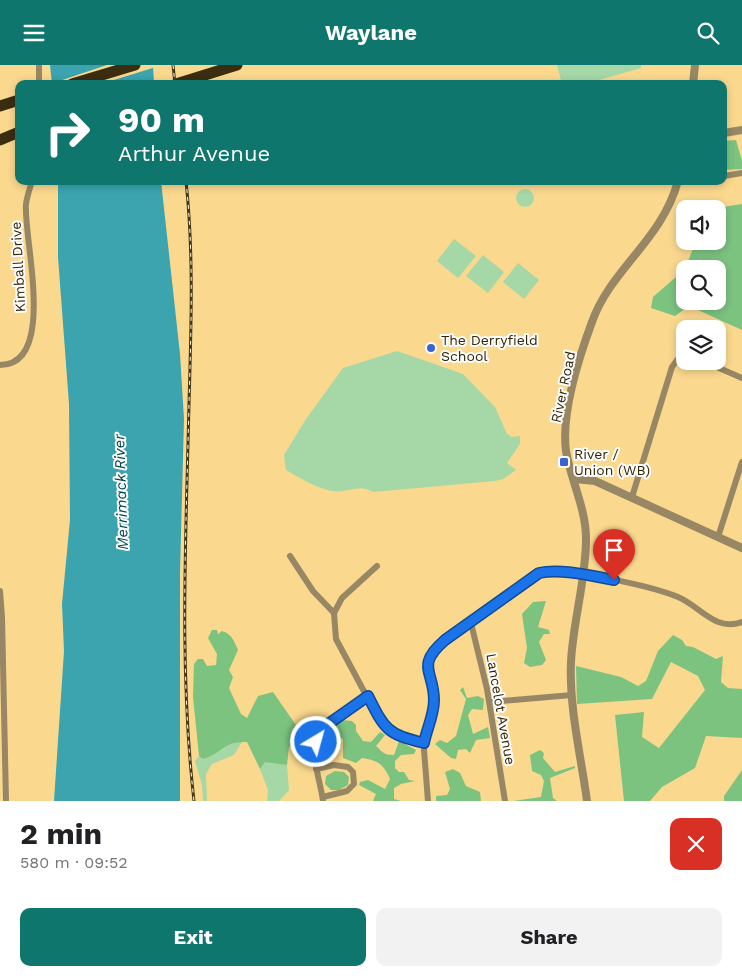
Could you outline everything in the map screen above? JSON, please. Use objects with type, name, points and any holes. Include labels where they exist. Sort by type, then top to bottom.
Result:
[{"type":"highway","points":[[85,80],[135,65]]},
{"type":"highway","points":[[188,80],[237,65]]},
{"type":"highway","points":[[0,106],[15,101]]},
{"type":"highway","points":[[0,139],[15,133]]},
{"type":"street","points":[[39,65],[39,80]]},
{"type":"street","points":[[693,80],[695,65]]},
{"type":"street","points":[[727,132],[742,130]]},
{"type":"street","points":[[727,176],[742,173]]},
{"type":"street","name":"Kimball Drive","points":[[0,365],[13,363],[22,355],[33,321],[34,295],[26,204],[31,185]]},
{"type":"street","name":"River Road","points":[[587,801],[572,695],[572,654],[585,553],[585,525],[566,450],[566,426],[576,375],[593,319],[606,295],[665,214],[676,185]]},
{"type":"street","points":[[632,497],[672,367],[676,362]]},
{"type":"street","points":[[725,370],[742,377]]},
{"type":"street","points":[[718,537],[742,462]]},
{"type":"street","points":[[574,479],[595,481],[742,548]]},
{"type":"street","points":[[290,556],[313,591],[334,613]]},
{"type":"street","points":[[377,566],[342,598],[334,613],[336,639],[382,725],[390,731],[424,743]]},
{"type":"street","points":[[428,801],[423,763],[424,743],[433,705],[433,692],[428,675],[430,657],[445,640],[539,573],[552,571],[614,580],[682,599],[718,623],[732,625],[742,622]]},
{"type":"street","points":[[0,591],[6,801]]},
{"type":"street","name":"Lancelot Avenue","points":[[471,623],[490,702],[505,801]]},
{"type":"street","points":[[490,702],[572,695]]},
{"type":"street","points":[[316,769],[342,765],[348,767],[354,778],[354,784],[347,791],[323,799],[316,769],[315,749],[320,732],[368,696]]},
{"type":"green space","points":[[557,65],[641,65],[641,68],[599,80],[561,80]]},
{"type":"green space","points":[[736,140],[742,161],[742,169],[727,170],[727,141]]},
{"type":"green space","points":[[521,189],[529,189],[534,194],[532,205],[521,207],[516,202],[516,194]]},
{"type":"green space","points":[[742,204],[742,330],[726,323],[726,320],[720,320],[698,310],[726,310],[726,260],[689,260],[692,250],[726,250],[726,206]]},
{"type":"green space","points":[[454,239],[476,256],[458,278],[437,261]]},
{"type":"green space","points":[[483,255],[504,272],[488,293],[466,276]]},
{"type":"green space","points":[[518,263],[539,280],[524,299],[503,282]]},
{"type":"green space","points":[[676,277],[676,310],[683,310],[675,316],[651,308],[653,297]]},
{"type":"green space","points":[[397,351],[463,374],[495,407],[507,434],[512,437],[520,436],[520,444],[507,463],[516,470],[503,479],[495,481],[373,492],[363,488],[338,491],[326,490],[286,470],[284,455],[306,419],[343,368]]},
{"type":"green space","points":[[546,601],[538,627],[549,630],[550,634],[544,634],[539,642],[546,660],[542,665],[530,667],[524,663],[527,648],[522,614],[533,602]]},
{"type":"green space","points":[[212,630],[217,630],[218,634],[222,631],[228,634],[238,650],[229,670],[233,677],[229,688],[241,714],[247,718],[258,696],[273,692],[298,728],[295,741],[289,747],[287,765],[265,762],[260,769],[247,742],[228,745],[210,757],[203,759],[199,756],[193,697],[194,664],[198,659],[203,659],[207,666],[216,665],[217,654],[208,638]]},
{"type":"green space","points":[[673,635],[682,640],[686,646],[693,647],[716,659],[723,656],[721,682],[728,688],[742,689],[742,738],[706,736],[695,768],[662,787],[650,801],[624,801],[615,715],[644,712],[642,737],[659,748],[705,690],[698,676],[671,662],[652,699],[577,704],[576,666],[621,677],[638,686],[646,681],[658,651]]},
{"type":"green space","points":[[463,687],[467,698],[478,696],[484,699],[483,710],[472,709],[468,715],[473,734],[488,727],[490,738],[476,740],[470,753],[466,749],[458,750],[456,759],[451,758],[435,744],[440,740],[447,743],[456,736],[466,699],[460,690]]},
{"type":"green space","points":[[341,720],[352,721],[356,725],[356,731],[363,741],[371,742],[380,732],[385,735],[376,746],[385,754],[394,755],[399,741],[416,750],[414,754],[401,755],[395,761],[395,768],[399,772],[404,772],[409,780],[415,781],[401,784],[394,788],[394,799],[401,801],[373,801],[376,794],[359,785],[360,782],[368,780],[385,789],[390,779],[383,767],[372,760],[362,758],[356,763],[343,758],[343,739],[327,733]]},
{"type":"green space","points":[[232,741],[242,742],[234,755],[212,764],[206,774],[207,801],[203,801],[202,785],[195,761],[199,756],[203,759]]},
{"type":"green space","points":[[540,750],[544,753],[543,758],[555,772],[575,766],[575,768],[550,778],[553,798],[557,801],[513,801],[541,797],[544,781],[541,775],[532,771],[530,755]]},
{"type":"green space","points":[[265,761],[287,765],[289,790],[279,801],[267,801],[268,790],[260,769]]},
{"type":"green space","points":[[453,769],[460,773],[466,786],[480,792],[481,801],[436,801],[436,796],[447,795],[450,789],[445,772]]},
{"type":"green space","points":[[742,770],[742,801],[724,801],[724,796]]},
{"type":"green space","points":[[335,771],[344,772],[349,777],[348,785],[339,790],[331,790],[325,784],[326,776]]},
{"type":"water","points":[[50,65],[153,65],[154,80],[52,80]]},
{"type":"water","name":"Merrimack River","points":[[58,185],[161,185],[180,354],[184,419],[180,573],[180,801],[54,801],[64,651],[62,604],[70,520],[69,404],[58,257]]},
{"type":"pier","points":[[107,65],[156,65],[156,67],[114,80],[62,80]]},
{"type":"railway","points":[[173,65],[175,80]]},
{"type":"railway","points":[[186,185],[189,209],[191,293],[185,553],[185,652],[186,702],[194,801]]},
{"type":"place","name":"The Derryfield School","points":[[431,348]]},
{"type":"place","name":"River / Union (WB)","points":[[564,462]]},
{"type":"route","points":[[316,742],[324,727],[368,696],[382,725],[399,736],[424,743],[433,711],[434,699],[428,675],[428,663],[432,652],[445,640],[539,573],[552,571],[614,580]]}]
